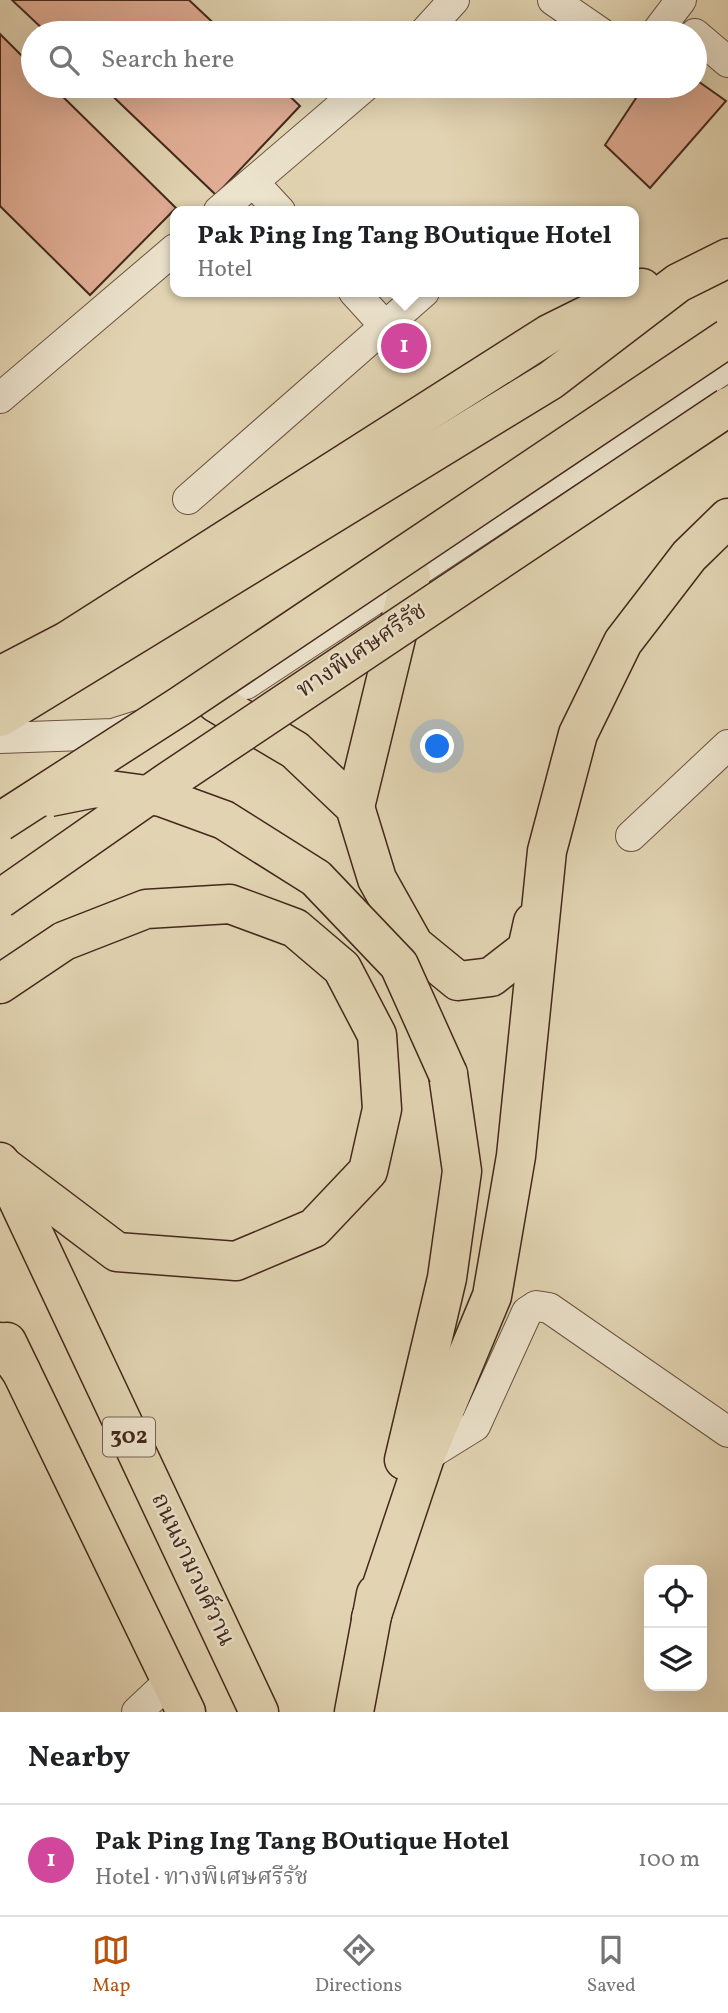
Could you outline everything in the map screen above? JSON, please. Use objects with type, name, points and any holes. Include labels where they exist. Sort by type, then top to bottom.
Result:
[{"type":"main road","points":[[0,718],[551,380],[728,239]]},
{"type":"main road","points":[[639,294],[728,258]]},
{"type":"main road","points":[[0,676],[67,641],[549,334],[632,297]]},
{"type":"main road","points":[[0,822],[180,706],[728,338]]},
{"type":"main road","name":"ทางพิเศษศรีรัช","points":[[0,900],[166,783],[728,407]]},
{"type":"main road","points":[[216,702],[295,750],[355,807],[377,879],[414,945],[458,981],[491,976],[527,949],[547,851],[578,734],[623,642],[689,556],[728,518]]},
{"type":"main road","points":[[355,807],[411,576]]},
{"type":"main road","points":[[0,807],[95,788],[161,797],[224,820],[316,878],[399,965],[448,1074],[462,1171],[449,1265],[371,1618],[354,1712]]},
{"type":"main road","points":[[371,1618],[425,1457],[492,1296],[516,1156],[547,851]]},
{"type":"main road","points":[[0,984],[64,941],[146,909],[230,904],[295,928],[342,968],[377,1035],[382,1110],[368,1171],[314,1228],[236,1261],[117,1252],[1,1164]]},
{"type":"main road","name":"ถนนงามวงศ์วาน","points":[[1,1164],[259,1712]]},
{"type":"main road","name":"302","points":[[0,1328],[10,1356],[178,1696]]},
{"type":"street","points":[[435,21],[454,0]]},
{"type":"street","points":[[552,0],[583,21]]},
{"type":"street","points":[[707,44],[728,62]]},
{"type":"street","points":[[225,206],[351,98]]},
{"type":"street","points":[[253,182],[275,206]]},
{"type":"street","points":[[0,398],[170,253]]},
{"type":"street","points":[[359,297],[384,325]]},
{"type":"street","points":[[188,499],[418,297]]},
{"type":"street","points":[[0,738],[113,734],[216,702],[728,366]]},
{"type":"street","points":[[631,836],[728,745]]},
{"type":"street","points":[[425,1457],[475,1426],[527,1312],[536,1306],[549,1308],[728,1432]]},
{"type":"street","points":[[137,1712],[178,1696]]},
{"type":"building","points":[[12,0],[189,0],[211,21],[34,21]]},
{"type":"building","points":[[0,34],[21,55],[21,98],[64,98],[174,206],[170,206],[170,214],[90,295],[0,206]]},
{"type":"building","points":[[707,88],[726,101],[650,188],[605,145],[636,98],[707,98]]},
{"type":"building","points":[[115,98],[292,98],[300,106],[216,195]]},
{"type":"place","name":"Pak Ping Ing Tang BOutique Hotel","points":[[404,346]]}]
